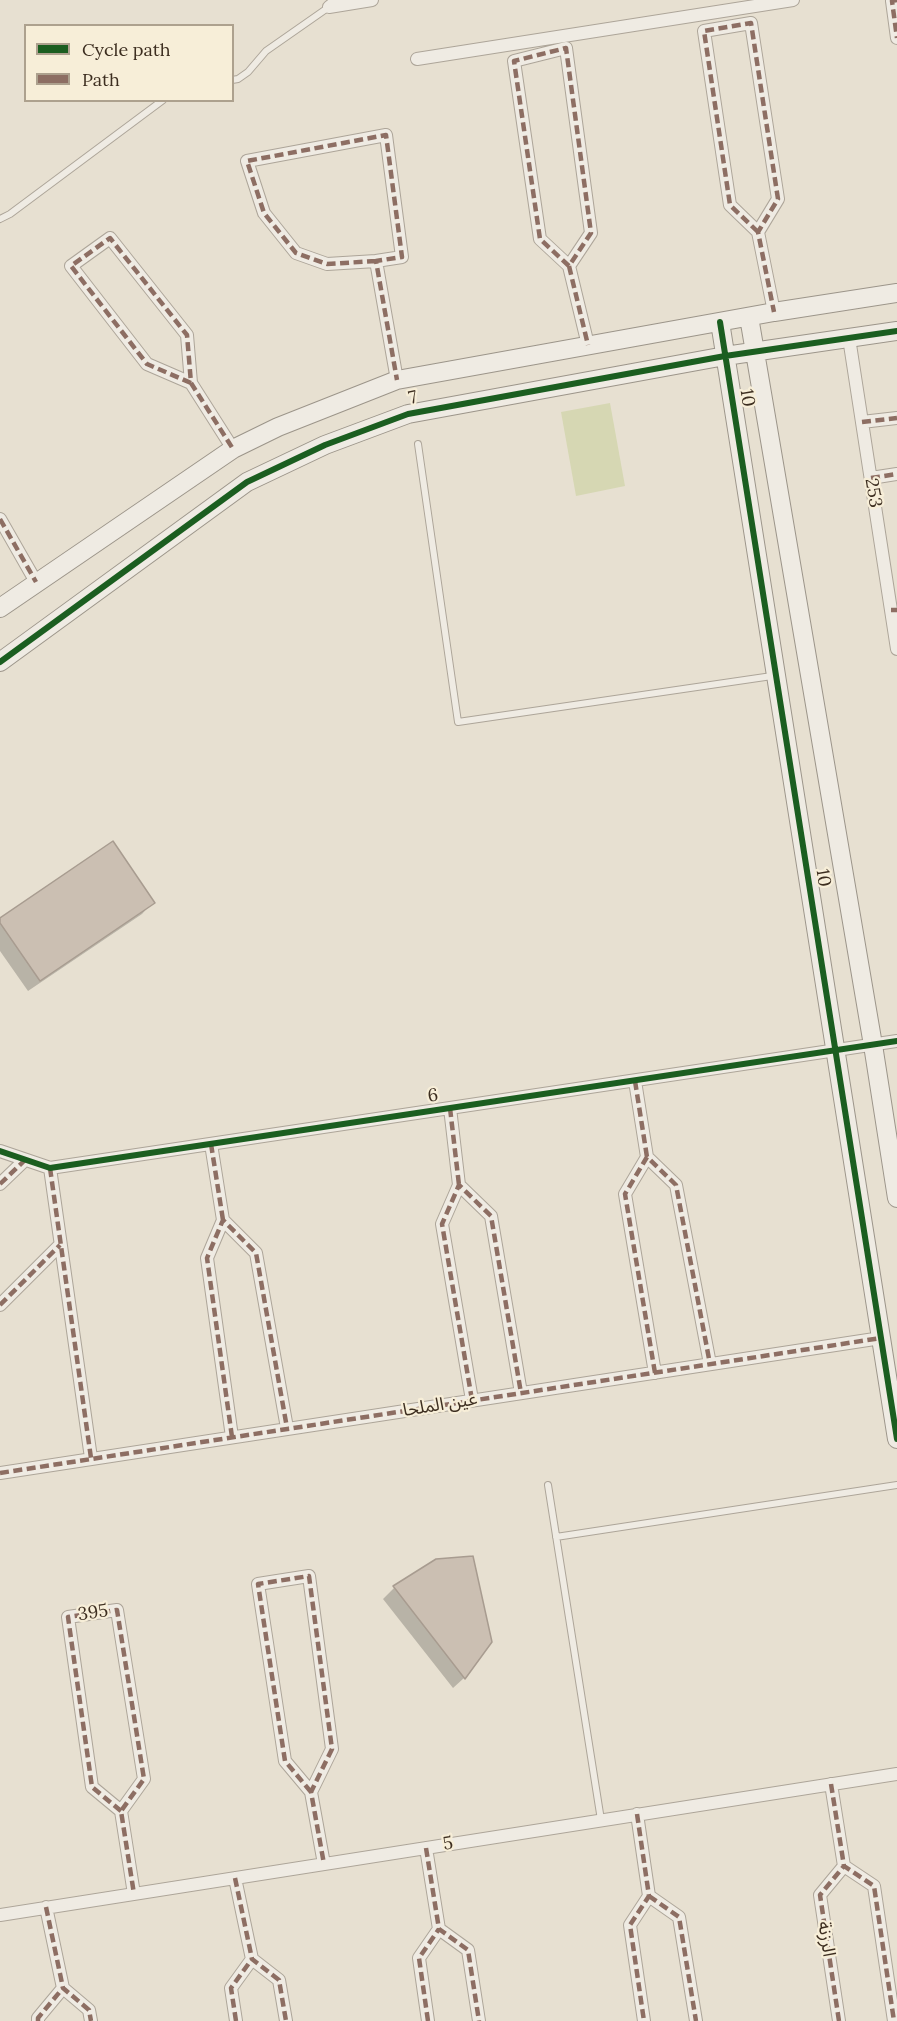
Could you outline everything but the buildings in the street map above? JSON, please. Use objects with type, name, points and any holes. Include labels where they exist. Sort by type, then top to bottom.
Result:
[{"type":"street","points":[[334,3],[372,0]]},
{"type":"street","points":[[417,59],[794,0]]},
{"type":"street","points":[[897,0],[892,1],[897,38]]},
{"type":"street","points":[[758,232],[778,199],[751,23],[704,31],[730,205],[758,232],[774,312]]},
{"type":"street","points":[[570,266],[591,232],[567,48],[514,61],[540,239],[570,266],[588,345]]},
{"type":"street","points":[[386,135],[402,256],[376,261],[327,264],[296,252],[264,213],[247,161],[386,135]]},
{"type":"street","points":[[191,383],[147,364],[71,266],[110,238],[187,335],[191,383],[233,448]]},
{"type":"street","points":[[376,261],[397,380]]},
{"type":"street","name":"7","points":[[0,608],[233,448],[278,427],[397,380],[720,321],[897,293]]},
{"type":"street","name":"10","points":[[749,317],[897,1198]]},
{"type":"street","name":"10","points":[[720,321],[897,1439]]},
{"type":"street","name":"7","points":[[0,662],[247,482],[325,445],[408,414],[725,356],[897,331]]},
{"type":"street","name":"253","points":[[849,338],[894,610],[897,649]]},
{"type":"street","points":[[862,422],[897,418]]},
{"type":"street","points":[[871,478],[897,474]]},
{"type":"street","points":[[0,521],[36,582]]},
{"type":"street","name":"6","points":[[0,1151],[50,1168],[897,1041]]},
{"type":"street","points":[[634,1081],[646,1156],[676,1185],[711,1364]]},
{"type":"street","points":[[450,1108],[459,1185],[442,1224],[472,1400]]},
{"type":"street","points":[[211,1144],[223,1220],[207,1258],[232,1437]]},
{"type":"street","points":[[646,1156],[625,1194],[655,1373]]},
{"type":"street","points":[[0,1184],[25,1160]]},
{"type":"street","points":[[50,1168],[91,1458]]},
{"type":"street","points":[[459,1185],[491,1216],[521,1393]]},
{"type":"street","points":[[223,1220],[256,1253],[287,1428]]},
{"type":"street","points":[[0,1305],[60,1245]]},
{"type":"street","name":"عين الملحا","points":[[0,1473],[881,1338]]},
{"type":"street","points":[[311,1792],[332,1749],[309,1576],[258,1584],[285,1761],[311,1792],[324,1864]]},
{"type":"street","name":"395","points":[[117,1610],[144,1779],[121,1811],[92,1787],[68,1617],[117,1610]]},
{"type":"street","name":"5","points":[[0,1915],[897,1774]]},
{"type":"street","points":[[831,1784],[844,1866],[874,1886],[894,2021]]},
{"type":"street","points":[[121,1811],[134,1894]]},
{"type":"street","points":[[637,1814],[649,1896],[630,1925],[644,2021]]},
{"type":"street","points":[[426,1848],[439,1929],[468,1950],[479,2021]]},
{"type":"street","name":"الرزنة","points":[[839,2021],[820,1895],[844,1866]]},
{"type":"street","points":[[235,1878],[252,1959],[279,1980],[286,2021]]},
{"type":"street","points":[[649,1896],[679,1917],[696,2021]]},
{"type":"street","points":[[46,1907],[63,1988],[89,2010],[91,2021]]},
{"type":"street","points":[[428,2021],[418,1958],[439,1929]]},
{"type":"street","points":[[236,2021],[231,1988],[252,1959]]},
{"type":"street","points":[[38,2021],[38,2018],[63,1988]]},
{"type":"lane","points":[[234,80],[248,72],[266,51],[334,3]]},
{"type":"lane","points":[[0,219],[10,214],[160,102]]},
{"type":"lane","points":[[418,444],[458,722],[776,675]]},
{"type":"lane","points":[[548,1485],[601,1820]]},
{"type":"lane","points":[[556,1538],[897,1485]]},
{"type":"green space","points":[[610,403],[625,486],[576,496],[561,412]]},
{"type":"marked path","points":[[897,0],[892,1],[897,38]]},
{"type":"marked path","points":[[758,232],[730,205],[704,31],[751,23],[778,199],[758,232],[774,312]]},
{"type":"marked path","points":[[569,266],[540,239],[514,61],[566,48],[591,233],[569,266],[588,345]]},
{"type":"marked path","points":[[376,261],[327,264],[296,253],[264,213],[247,161],[386,135],[402,257],[376,261],[397,380]]},
{"type":"marked path","points":[[191,383],[147,364],[71,266],[110,238],[187,335],[191,383],[233,449]]},
{"type":"marked path","points":[[862,422],[897,418]]},
{"type":"marked path","points":[[871,478],[897,474]]},
{"type":"marked path","points":[[0,519],[36,582]]},
{"type":"marked path","points":[[891,610],[897,610]]},
{"type":"marked path","points":[[635,1081],[647,1157]]},
{"type":"marked path","points":[[450,1108],[459,1185]]},
{"type":"marked path","points":[[211,1144],[223,1220]]},
{"type":"marked path","points":[[655,1373],[625,1194],[647,1157],[676,1185],[710,1364]]},
{"type":"marked path","points":[[0,1184],[25,1160]]},
{"type":"marked path","points":[[50,1168],[91,1458]]},
{"type":"marked path","points":[[472,1400],[442,1224],[459,1185],[491,1216],[521,1393]]},
{"type":"marked path","points":[[232,1437],[207,1258],[223,1220],[256,1253],[287,1428]]},
{"type":"marked path","points":[[0,1305],[60,1245]]},
{"type":"marked path","points":[[0,1473],[881,1338]]},
{"type":"marked path","points":[[311,1792],[285,1761],[258,1584],[309,1576],[332,1749],[311,1792],[324,1864]]},
{"type":"marked path","points":[[121,1811],[92,1787],[68,1617],[117,1610],[144,1779],[121,1811],[134,1894]]},
{"type":"marked path","points":[[831,1784],[844,1866],[874,1886],[894,2021]]},
{"type":"marked path","points":[[637,1814],[649,1896],[630,1925],[644,2021]]},
{"type":"marked path","points":[[426,1848],[439,1929],[468,1950],[479,2021]]},
{"type":"marked path","points":[[839,2021],[820,1895],[844,1866]]},
{"type":"marked path","points":[[235,1878],[252,1959],[279,1980],[286,2021]]},
{"type":"marked path","points":[[649,1896],[679,1917],[696,2021]]},
{"type":"marked path","points":[[46,1907],[63,1988],[89,2010],[91,2021]]},
{"type":"marked path","points":[[428,2021],[419,1958],[439,1929]]},
{"type":"marked path","points":[[236,2021],[231,1988],[252,1959]]},
{"type":"marked path","points":[[38,2021],[38,2018],[63,1988]]},
{"type":"cycle path","points":[[720,322],[897,1439]]},
{"type":"cycle path","points":[[0,662],[247,482],[325,445],[408,414],[725,356],[897,331]]},
{"type":"cycle path","points":[[0,1151],[50,1168],[897,1041]]}]
